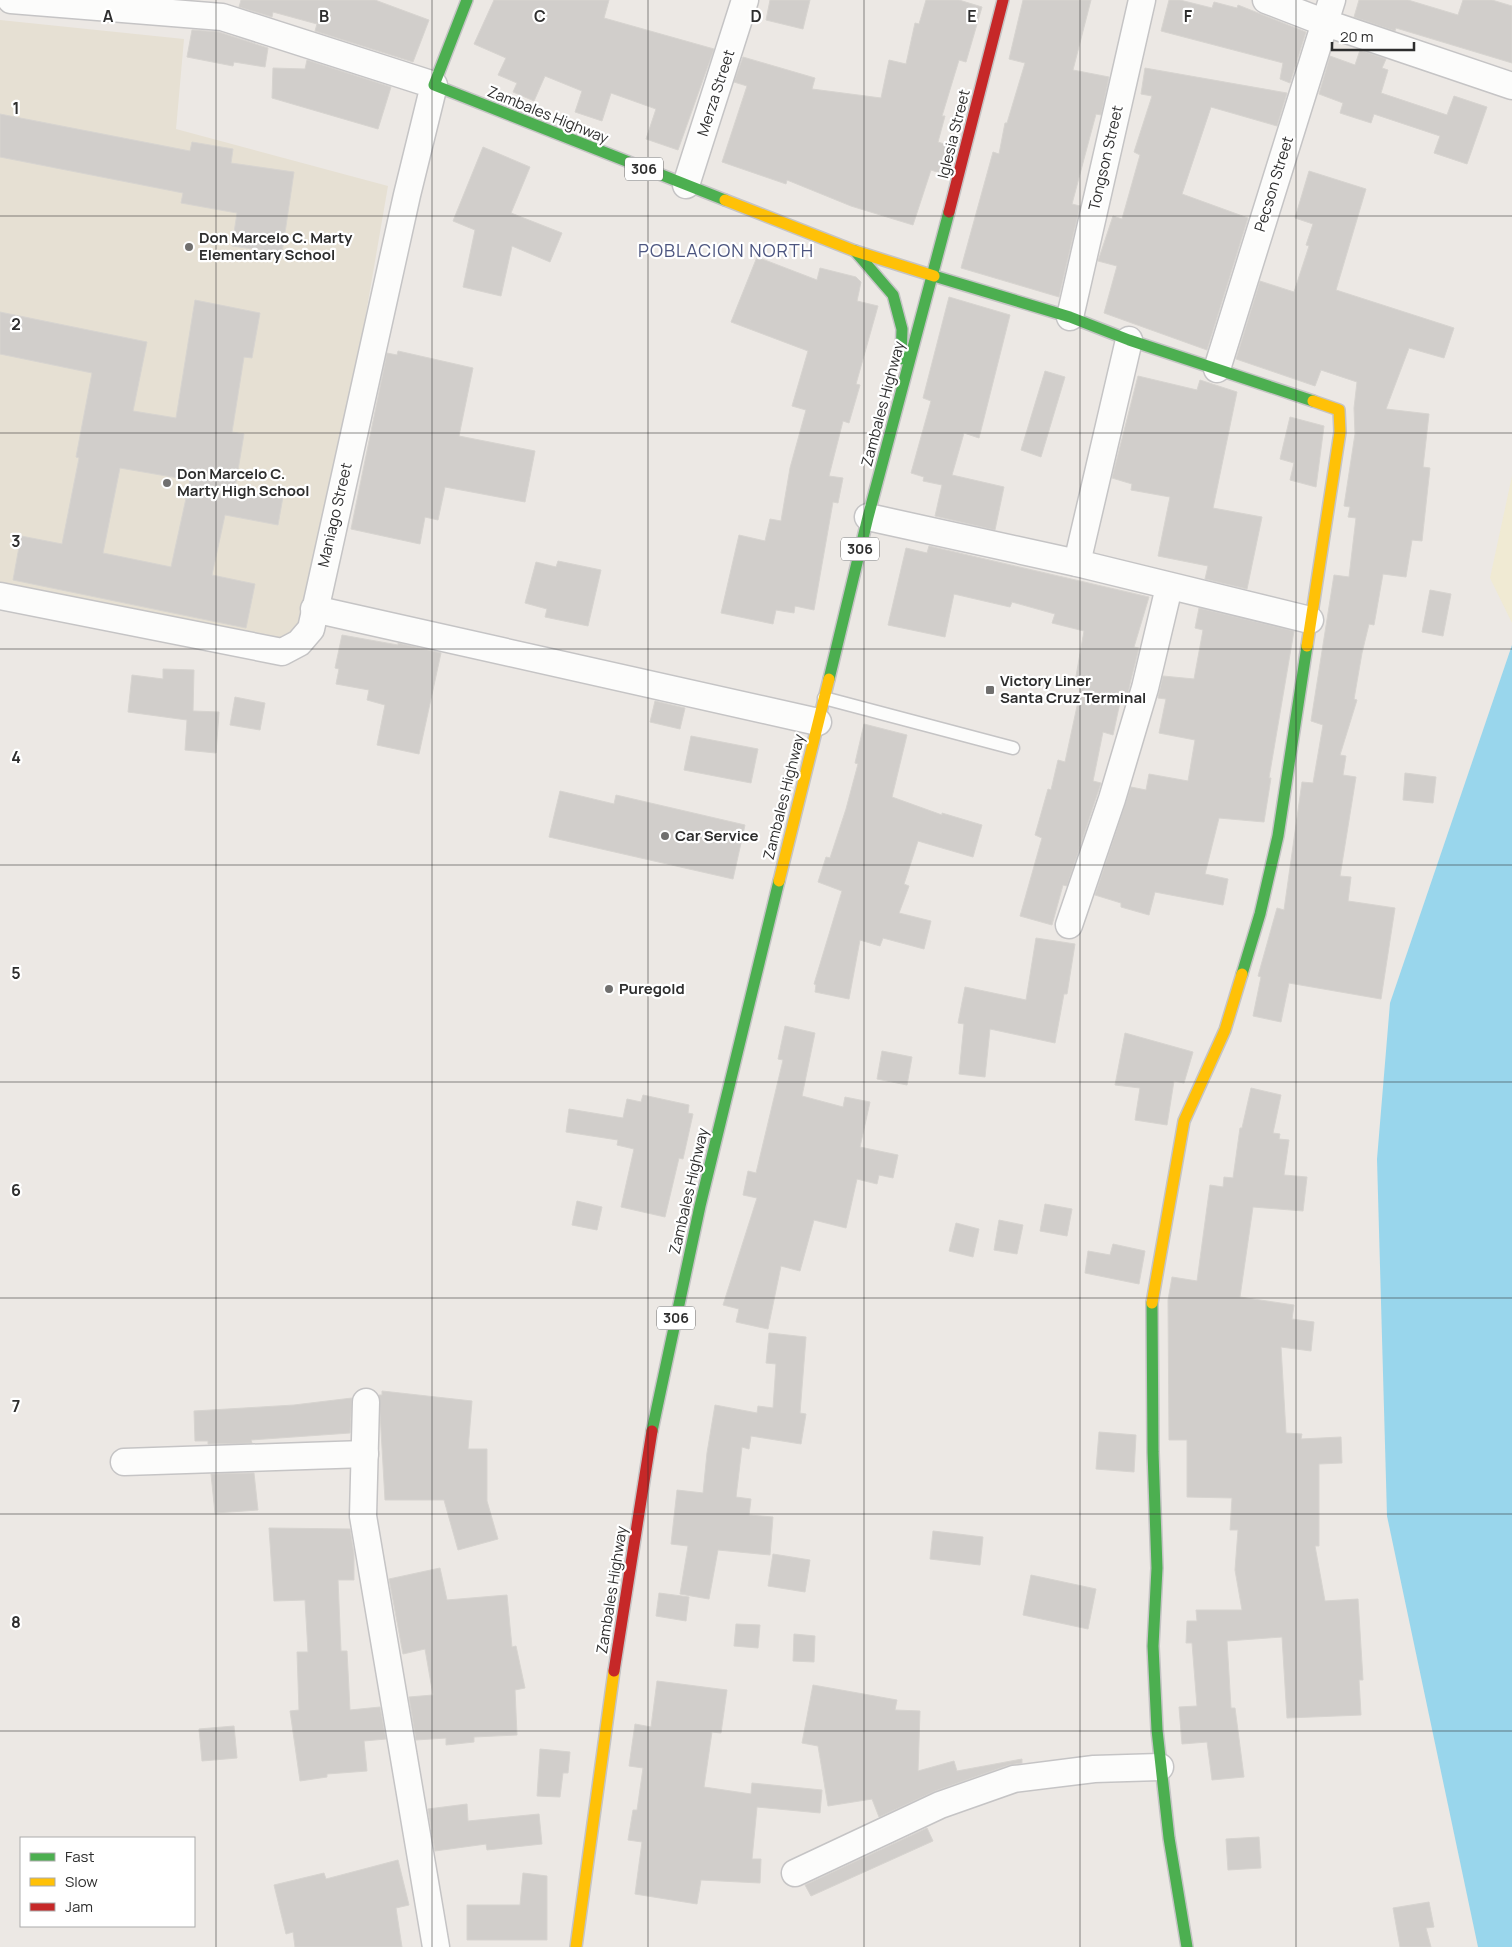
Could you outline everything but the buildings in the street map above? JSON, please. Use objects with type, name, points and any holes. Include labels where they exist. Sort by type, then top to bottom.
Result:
[{"type":"main road","points":[[434,86],[467,0]]},
{"type":"main road","name":"Iglesia Street","points":[[934,276],[1003,0]]},
{"type":"main road","name":"Zambales Highway","points":[[434,86],[855,251],[934,276],[898,400],[868,517],[700,1206],[656,1409],[624,1606],[576,1947]]},
{"type":"main road","name":"306","points":[[855,251],[893,295],[902,329],[898,400]]},
{"type":"main road","points":[[934,276],[1070,317],[1129,340],[1339,410],[1340,432],[1274,856],[1260,914],[1225,1030],[1184,1121],[1152,1299],[1153,1452],[1157,1568],[1154,1646],[1160,1767],[1187,1947]]},
{"type":"street","points":[[11,0],[224,9],[434,86]]},
{"type":"street","name":"Merza Street","points":[[686,185],[745,0]]},
{"type":"street","name":"Tongson Street","points":[[1070,317],[1142,0]]},
{"type":"street","points":[[1266,0],[1328,11],[1512,86]]},
{"type":"street","name":"Pecson Street","points":[[1217,369],[1328,11]]},
{"type":"street","name":"Maniago Street","points":[[0,596],[282,652],[299,643],[311,629],[314,608],[406,195],[434,86]]},
{"type":"street","points":[[1077,563],[1129,340]]},
{"type":"street","points":[[868,517],[1077,563],[1310,620]]},
{"type":"street","points":[[1069,925],[1112,799],[1145,688],[1169,587]]},
{"type":"street","points":[[314,608],[821,710]]},
{"type":"street","points":[[366,1402],[364,1516],[436,1947]]},
{"type":"street","points":[[124,1462],[365,1454]]},
{"type":"street","points":[[795,1873],[940,1806],[1014,1779],[1094,1769],[1160,1767]]},
{"type":"lane","points":[[821,710],[1013,748]]},
{"type":"shaded area","points":[[0,20],[184,39],[176,129],[388,186],[354,383],[303,632],[283,646],[0,583]]},
{"type":"sand","points":[[1512,476],[1512,623],[1490,578]]},
{"type":"water","points":[[1512,645],[1512,1947],[1478,1947],[1387,1516],[1377,1159],[1390,1003]]},
{"type":"traffic: fast","points":[[467,0],[434,85],[725,200]]},
{"type":"traffic: fast","points":[[829,679],[868,517],[949,212]]},
{"type":"traffic: fast","points":[[855,251],[893,295],[902,329],[901,359]]},
{"type":"traffic: fast","points":[[934,276],[1070,317],[1129,340],[1313,401]]},
{"type":"traffic: fast","points":[[1242,974],[1260,914],[1278,836],[1307,646]]},
{"type":"traffic: fast","points":[[652,1431],[700,1206],[779,881]]},
{"type":"traffic: fast","points":[[1152,1303],[1153,1452],[1157,1568],[1153,1646],[1157,1730],[1169,1838],[1187,1947]]},
{"type":"traffic: slow","points":[[725,200],[855,251],[934,276]]},
{"type":"traffic: slow","points":[[1307,646],[1340,432],[1339,410],[1313,401]]},
{"type":"traffic: slow","points":[[779,881],[829,679]]},
{"type":"traffic: slow","points":[[1152,1303],[1184,1121],[1225,1030],[1242,974]]},
{"type":"traffic: slow","points":[[576,1947],[614,1671]]},
{"type":"traffic: jam","points":[[949,212],[1003,0]]},
{"type":"traffic: jam","points":[[614,1671],[652,1431]]},
{"type":"place","name":"Don Marcelo C. Marty Elementary School","points":[[189,247]]},
{"type":"place","name":"Don Marcelo C. Marty High School","points":[[167,483]]},
{"type":"place","name":"Victory Liner Santa Cruz Terminal","points":[[990,690]]},
{"type":"place","name":"Car Service","points":[[665,836]]},
{"type":"place","name":"Puregold","points":[[609,989]]},
{"type":"district","name":"POBLACION NORTH","points":[[726,251]]}]
